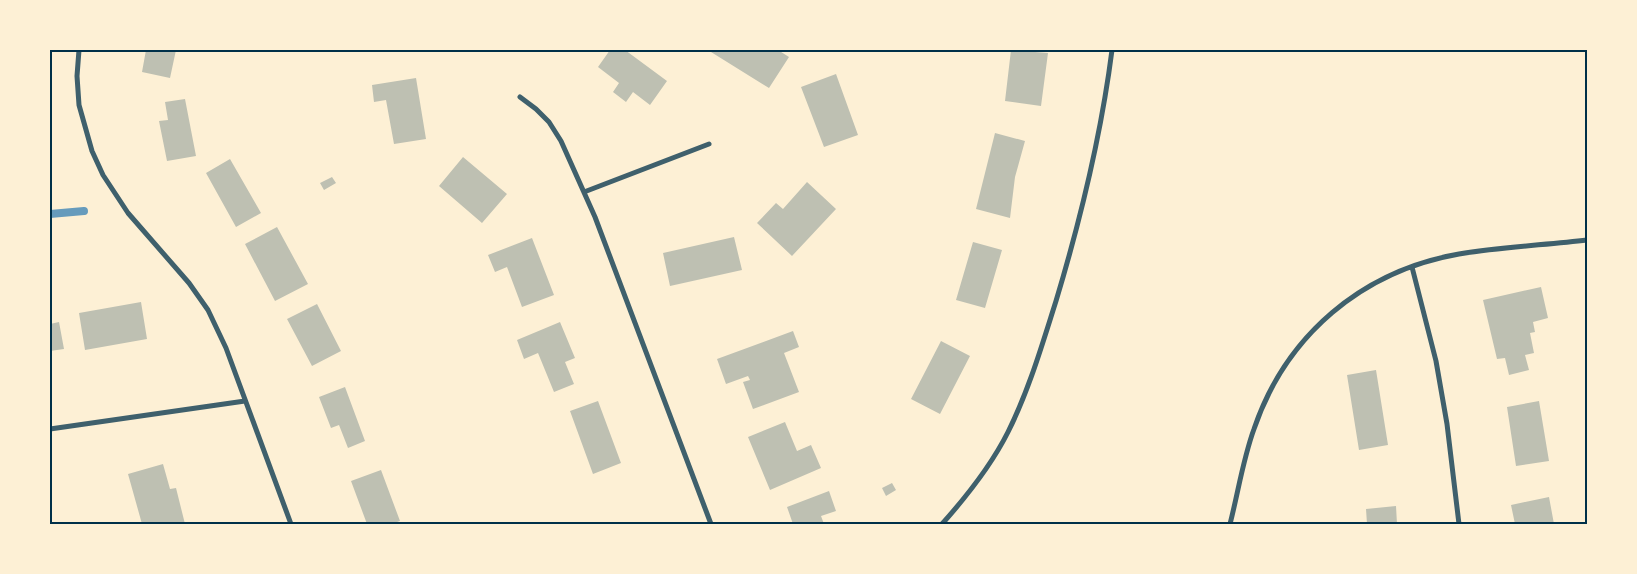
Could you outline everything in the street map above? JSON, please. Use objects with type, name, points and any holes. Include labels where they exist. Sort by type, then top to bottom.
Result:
[{"type":"street","points":[[79,50],[77,76],[79,105],[89,143],[103,175],[128,213],[199,295],[226,348],[291,524]]},
{"type":"street","points":[[942,524],[984,472],[1008,434],[1025,396],[1075,238],[1098,144],[1112,50]]},
{"type":"street","points":[[520,97],[542,115],[557,134],[584,192],[712,524]]},
{"type":"street","points":[[584,192],[709,144]]},
{"type":"street","points":[[1230,524],[1254,429],[1267,396],[1302,341],[1326,316],[1353,295],[1412,267],[1459,254],[1587,240]]},
{"type":"street","points":[[1412,267],[1436,361],[1446,415],[1459,524]]},
{"type":"street","points":[[50,429],[246,401]]},
{"type":"building","points":[[146,50],[176,50],[170,78],[142,72]]},
{"type":"building","points":[[610,50],[625,50],[667,81],[650,105],[633,92],[626,102],[613,92],[619,83],[598,67]]},
{"type":"building","points":[[712,50],[778,50],[789,57],[769,88],[711,52]]},
{"type":"building","points":[[1011,50],[1048,53],[1041,106],[1005,101]]},
{"type":"building","points":[[836,74],[858,135],[824,147],[801,87]]},
{"type":"building","points":[[416,78],[426,139],[394,144],[386,100],[374,102],[372,85]]},
{"type":"building","points":[[185,99],[196,156],[167,161],[159,121],[168,120],[165,102]]},
{"type":"building","points":[[995,133],[1025,141],[1015,177],[1010,218],[976,209]]},
{"type":"building","points":[[463,157],[507,194],[482,223],[439,186]]},
{"type":"building","points":[[230,159],[261,213],[236,227],[206,173]]},
{"type":"building","points":[[332,177],[336,183],[324,190],[320,183]]},
{"type":"building","points":[[807,182],[836,209],[792,256],[757,223],[776,203],[783,209]]},
{"type":"building","points":[[277,227],[308,284],[275,301],[245,244]]},
{"type":"building","points":[[734,237],[742,270],[670,286],[663,253]]},
{"type":"building","points":[[532,238],[554,295],[522,307],[507,267],[495,272],[488,255]]},
{"type":"building","points":[[973,242],[1002,250],[985,308],[956,300]]},
{"type":"building","points":[[1541,287],[1548,318],[1533,322],[1535,332],[1530,333],[1534,353],[1525,355],[1529,370],[1509,375],[1505,358],[1497,359],[1483,300]]},
{"type":"building","points":[[141,302],[147,339],[85,350],[79,313]]},
{"type":"building","points":[[317,304],[341,351],[312,366],[287,319]]},
{"type":"building","points":[[59,322],[64,349],[50,351],[50,324]]},
{"type":"building","points":[[560,322],[575,358],[565,362],[574,384],[554,392],[538,353],[524,359],[517,340]]},
{"type":"building","points":[[793,331],[799,347],[784,353],[799,392],[753,409],[743,382],[750,380],[748,376],[726,384],[717,359]]},
{"type":"building","points":[[941,341],[970,356],[940,414],[911,399]]},
{"type":"building","points":[[1376,370],[1388,445],[1359,450],[1347,375]]},
{"type":"building","points":[[345,387],[365,441],[348,448],[339,425],[331,428],[319,397]]},
{"type":"building","points":[[598,401],[621,463],[593,474],[570,411]]},
{"type":"building","points":[[1539,401],[1549,461],[1516,466],[1507,407]]},
{"type":"building","points":[[785,422],[797,451],[811,445],[821,468],[770,490],[748,437]]},
{"type":"building","points":[[163,464],[170,489],[176,488],[185,524],[142,524],[128,474]]},
{"type":"building","points":[[381,470],[400,521],[391,524],[367,524],[351,481]]},
{"type":"building","points":[[892,483],[896,490],[886,496],[882,488]]},
{"type":"building","points":[[829,491],[836,511],[821,516],[824,524],[793,524],[787,507]]},
{"type":"building","points":[[1549,497],[1554,524],[1515,524],[1511,505]]},
{"type":"building","points":[[1396,506],[1397,524],[1367,524],[1366,509]]},
{"type":"waterway","points":[[50,214],[84,211]]}]
